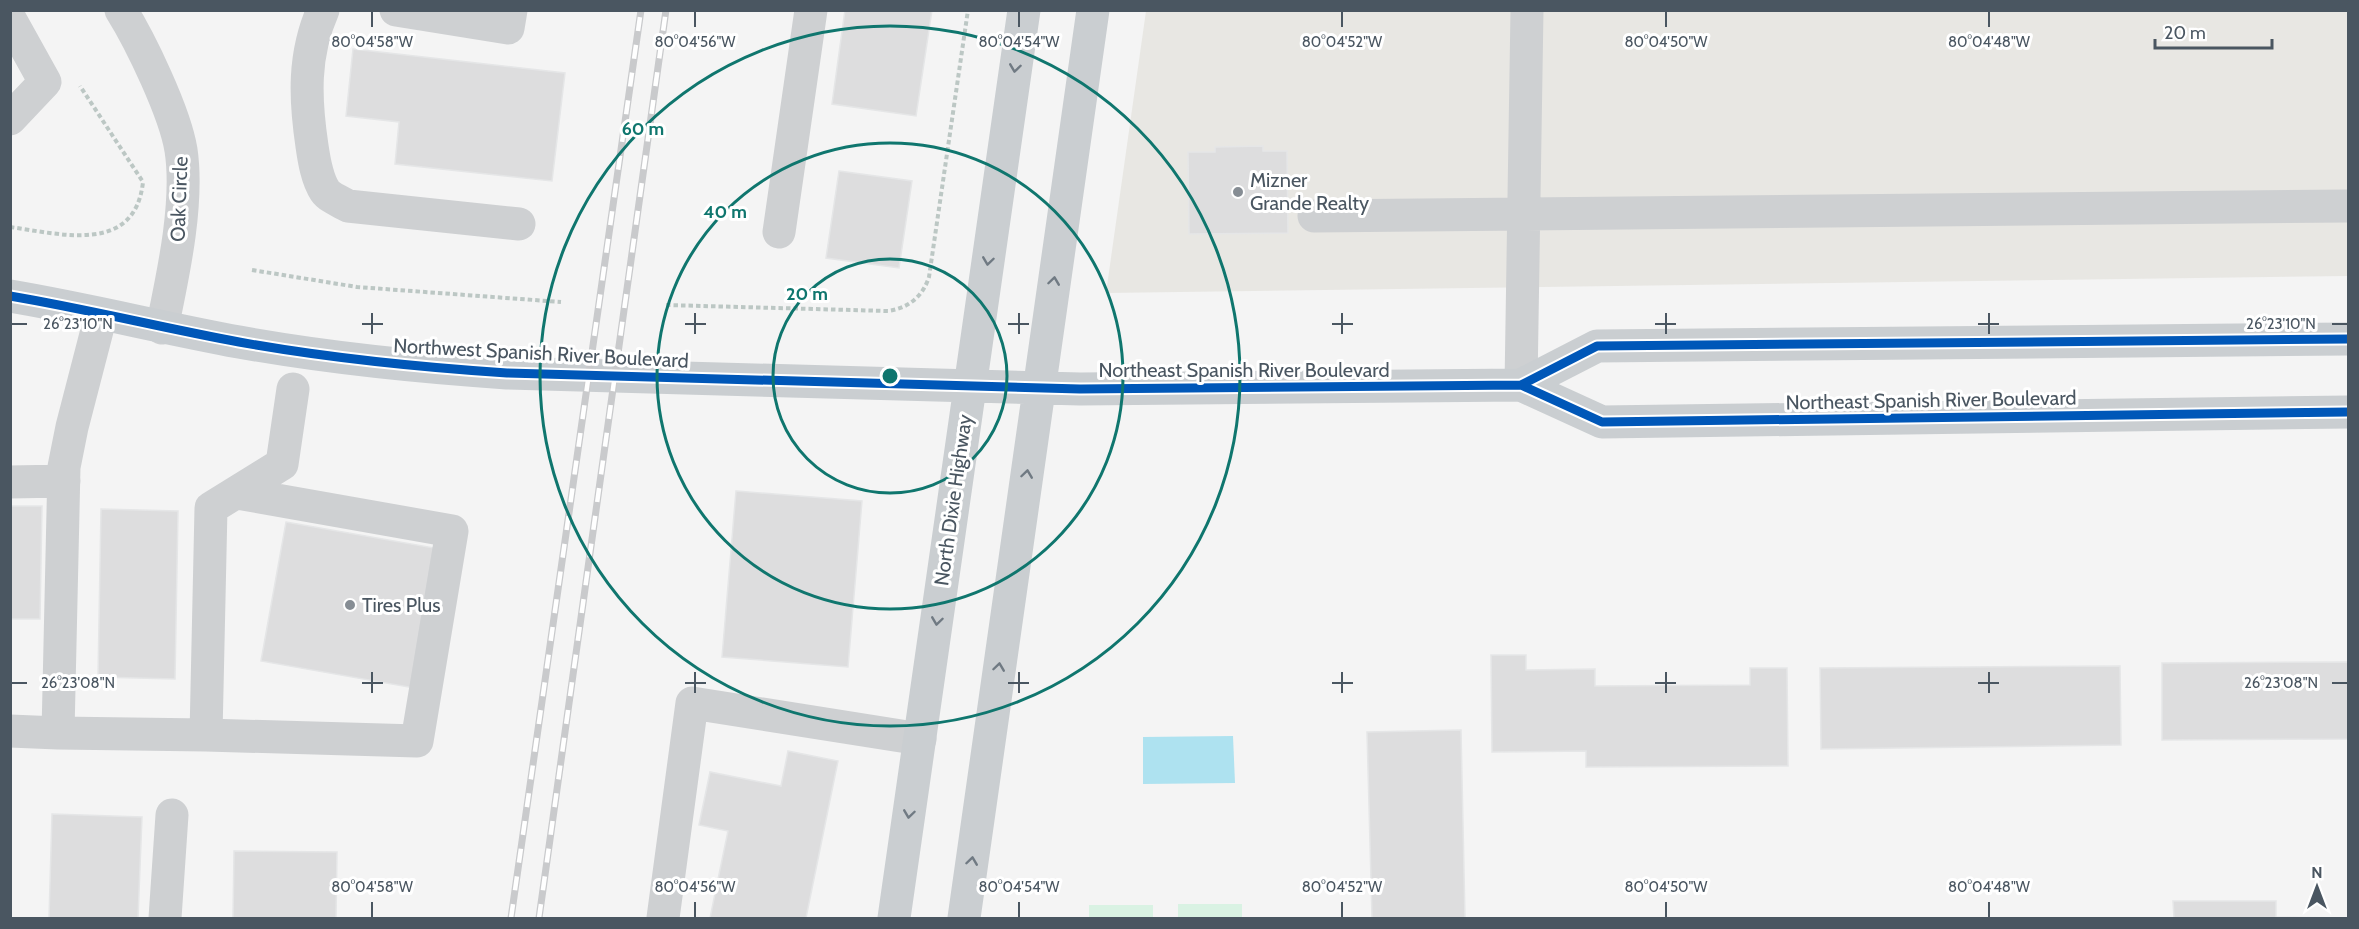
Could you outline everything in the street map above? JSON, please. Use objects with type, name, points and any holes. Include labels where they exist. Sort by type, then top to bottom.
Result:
[{"type":"main road","name":"North Dixie Highway","points":[[894,918],[968,385],[1024,10]]},
{"type":"main road","points":[[964,918],[1093,10]]},
{"type":"main road","name":"Northwest Spanish River Boulevard","points":[[10,296],[162,328],[323,356],[437,369],[589,376],[968,385]]},
{"type":"main road","name":"Northeast Spanish River Boulevard","points":[[1521,385],[1597,346],[2349,339]]},
{"type":"main road","name":"Northeast Spanish River Boulevard","points":[[968,385],[1039,387],[1521,385],[1602,422],[2349,412]]},
{"type":"street","points":[[323,10],[313,33],[306,72],[307,113],[315,164],[326,192],[348,206],[519,224]]},
{"type":"street","points":[[396,10],[508,28],[511,10]]},
{"type":"street","points":[[779,232],[811,10]]},
{"type":"street","points":[[1521,385],[1527,10]]},
{"type":"street","name":"Oak Circle","points":[[129,14],[168,107],[181,150],[179,238],[162,328]]},
{"type":"street","points":[[10,19],[45,82],[10,120]]},
{"type":"street","points":[[1314,216],[2349,206]]},
{"type":"street","points":[[58,733],[63,481],[72,427],[101,315]]},
{"type":"street","points":[[206,735],[211,508],[282,464],[293,388]]},
{"type":"street","points":[[10,482],[63,481]]},
{"type":"street","points":[[10,731],[417,741],[452,531],[237,493]]},
{"type":"street","points":[[663,918],[692,703],[920,740]]},
{"type":"street","points":[[165,918],[172,815]]},
{"type":"path","points":[[666,305],[888,311],[906,306],[920,295],[929,277],[968,10]]},
{"type":"path","points":[[10,227],[90,237],[113,230],[130,218],[141,197],[143,182],[74,77]]},
{"type":"path","points":[[252,270],[357,287],[561,302]]},
{"type":"shaded area","points":[[1146,11],[2348,11],[2348,276],[1106,293]]},
{"type":"green space","points":[[1178,904],[1242,904],[1242,918],[1178,918]]},
{"type":"green space","points":[[1089,905],[1153,905],[1153,918],[1089,918]]},
{"type":"water","points":[[1233,736],[1235,783],[1143,784],[1143,737]]},
{"type":"building","points":[[845,10],[932,10],[916,116],[832,104]]},
{"type":"building","points":[[353,49],[565,73],[552,181],[395,164],[399,122],[346,116]]},
{"type":"building","name":"Mizner Grande Realty","points":[[1263,146],[1263,151],[1287,151],[1288,233],[1189,234],[1188,152],[1215,152],[1215,147]]},
{"type":"building","points":[[839,171],[912,181],[899,268],[826,258]]},
{"type":"building","points":[[736,491],[862,501],[848,667],[722,657]]},
{"type":"building","points":[[10,506],[42,506],[40,619],[10,619]]},
{"type":"building","points":[[101,509],[178,511],[175,679],[98,677]]},
{"type":"building","name":"Tires Plus","points":[[286,522],[440,549],[414,688],[261,661]]},
{"type":"building","points":[[1491,655],[1526,655],[1526,670],[1595,669],[1595,686],[1750,685],[1750,668],[1787,668],[1788,766],[1586,767],[1586,751],[1492,752]]},
{"type":"building","points":[[2348,662],[2348,739],[2162,740],[2162,663]]},
{"type":"building","points":[[2120,666],[2121,745],[1821,749],[1820,668]]},
{"type":"building","points":[[1461,730],[1465,918],[1372,918],[1367,732]]},
{"type":"building","points":[[788,751],[838,761],[806,918],[710,918],[728,831],[699,825],[710,772],[781,786]]},
{"type":"building","points":[[52,814],[142,817],[138,918],[49,918]]},
{"type":"building","points":[[234,851],[337,852],[336,918],[233,918]]},
{"type":"building","points":[[2173,901],[2276,901],[2276,917],[2348,918],[2174,918]]},
{"type":"railway","points":[[511,918],[641,10]]},
{"type":"railway","points":[[539,918],[666,10]]},
{"type":"cycle path","points":[[10,296],[272,348],[373,361],[507,373],[1080,389],[1521,385],[1602,422],[2348,412]]},
{"type":"cycle path","points":[[1521,385],[1597,346],[2348,339]]},
{"type":"place","name":"Mizner Grande Realty","points":[[1238,192]]},
{"type":"place","name":"Tires Plus","points":[[350,605]]}]
